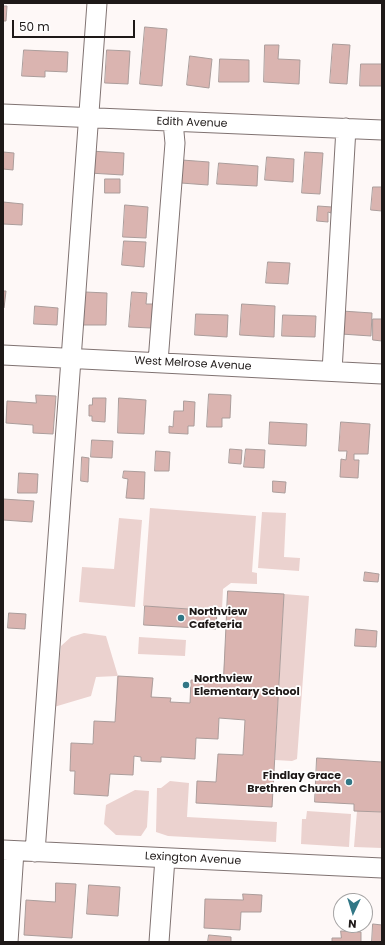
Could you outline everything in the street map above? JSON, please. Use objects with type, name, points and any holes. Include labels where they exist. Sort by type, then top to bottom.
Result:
[{"type":"street","points":[[35,852],[97,3]]},
{"type":"street","name":"Edith Avenue","points":[[3,114],[89,119],[382,130]]},
{"type":"street","points":[[158,362],[175,143],[174,122]]},
{"type":"street","points":[[332,371],[346,128]]},
{"type":"street","name":"West Melrose Avenue","points":[[3,355],[382,374]]},
{"type":"street","points":[[8,851],[8,942]]},
{"type":"street","name":"Lexington Avenue","points":[[8,851],[382,868]]},
{"type":"street","points":[[159,942],[165,858]]},
{"type":"shaded area","points":[[150,508],[256,516],[252,572],[257,573],[257,584],[231,583],[223,589],[222,609],[217,611],[143,606]]},
{"type":"shaded area","points":[[262,512],[286,513],[284,557],[300,558],[299,571],[258,568]]},
{"type":"shaded area","points":[[119,518],[142,520],[135,607],[79,602],[82,567],[114,569]]},
{"type":"shaded area","points":[[284,594],[309,596],[297,759],[292,761],[275,760]]},
{"type":"shaded area","points":[[84,633],[106,636],[118,676],[153,678],[152,697],[171,698],[169,732],[115,729],[117,676],[96,677],[91,696],[54,707],[61,646],[71,637]]},
{"type":"shaded area","points":[[139,637],[186,640],[185,656],[138,654]]},
{"type":"shaded area","points":[[170,781],[189,783],[187,817],[277,822],[276,842],[168,836],[156,832],[157,788],[161,788]]},
{"type":"shaded area","points":[[135,790],[149,791],[147,827],[141,836],[116,835],[104,824],[106,805]]},
{"type":"shaded area","points":[[307,811],[351,814],[349,847],[301,844],[302,819],[306,819]]},
{"type":"shaded area","points":[[357,811],[382,812],[382,848],[354,847]]},
{"type":"building","points":[[3,6],[7,6],[6,21],[3,21]]},
{"type":"building","points":[[145,27],[167,29],[162,86],[140,84]]},
{"type":"building","points":[[333,44],[350,45],[347,84],[330,83]]},
{"type":"building","points":[[265,45],[279,45],[278,59],[300,60],[299,84],[264,82]]},
{"type":"building","points":[[24,50],[68,52],[67,72],[45,71],[45,77],[22,76]]},
{"type":"building","points":[[107,50],[130,51],[128,84],[105,83]]},
{"type":"building","points":[[190,56],[212,59],[209,88],[187,85]]},
{"type":"building","points":[[220,59],[249,60],[249,82],[219,82]]},
{"type":"building","points":[[361,64],[382,64],[382,86],[360,86]]},
{"type":"building","points":[[90,151],[124,153],[123,175],[89,173]]},
{"type":"building","points":[[3,152],[14,153],[13,170],[3,169]]},
{"type":"building","points":[[305,152],[323,153],[320,194],[302,193]]},
{"type":"building","points":[[267,157],[294,159],[293,182],[265,180]]},
{"type":"building","points":[[182,160],[209,162],[208,185],[181,183]]},
{"type":"building","points":[[219,163],[258,166],[257,186],[217,184]]},
{"type":"building","points":[[105,179],[120,179],[120,193],[105,193]]},
{"type":"building","points":[[373,187],[382,187],[382,211],[371,210]]},
{"type":"building","points":[[3,202],[23,204],[22,225],[3,224]]},
{"type":"building","points":[[125,205],[148,207],[146,238],[123,237]]},
{"type":"building","points":[[318,206],[332,207],[331,213],[328,212],[328,222],[317,221]]},
{"type":"building","points":[[124,241],[146,242],[144,267],[122,265]]},
{"type":"building","points":[[268,262],[290,263],[288,284],[266,283]]},
{"type":"building","points":[[3,291],[6,291],[4,308],[3,308]]},
{"type":"building","points":[[85,292],[107,293],[106,325],[84,325]]},
{"type":"building","points":[[132,292],[147,293],[146,304],[153,304],[151,328],[129,327]]},
{"type":"building","points":[[242,304],[275,306],[274,337],[240,335]]},
{"type":"building","points":[[35,306],[58,308],[57,325],[34,324]]},
{"type":"building","points":[[342,311],[372,313],[371,336],[341,334]]},
{"type":"building","points":[[196,314],[228,315],[227,337],[195,335]]},
{"type":"building","points":[[283,315],[316,316],[315,337],[282,336]]},
{"type":"building","points":[[373,319],[382,319],[382,341],[373,340]]},
{"type":"building","points":[[209,394],[231,395],[230,418],[222,418],[222,427],[207,427]]},
{"type":"building","points":[[36,395],[56,396],[53,434],[33,433],[33,425],[6,423],[7,401],[36,403]]},
{"type":"building","points":[[93,398],[106,398],[105,422],[92,421],[92,416],[89,416],[89,405],[92,405]]},
{"type":"building","points":[[119,398],[146,400],[144,434],[118,433]]},
{"type":"building","points":[[184,401],[195,402],[194,426],[188,426],[188,434],[169,433],[169,426],[173,427],[174,411],[183,411]]},
{"type":"building","points":[[270,422],[307,424],[306,446],[269,444]]},
{"type":"building","points":[[341,422],[370,424],[368,454],[354,454],[354,460],[359,460],[358,478],[340,477],[341,459],[346,460],[347,451],[339,451]]},
{"type":"building","points":[[92,440],[113,441],[112,458],[91,457]]},
{"type":"building","points":[[230,449],[242,450],[241,464],[229,463]]},
{"type":"building","points":[[246,449],[265,450],[264,468],[244,467]]},
{"type":"building","points":[[156,451],[170,452],[169,471],[155,471]]},
{"type":"building","points":[[82,457],[89,458],[88,482],[81,481]]},
{"type":"building","points":[[124,471],[145,472],[144,499],[126,498],[128,479],[123,478]]},
{"type":"building","points":[[19,473],[38,474],[37,493],[18,493]]},
{"type":"building","points":[[273,481],[286,482],[285,493],[273,492]]},
{"type":"building","points":[[3,499],[34,501],[32,522],[3,520]]},
{"type":"building","points":[[365,572],[379,574],[378,582],[364,581]]},
{"type":"building","points":[[228,591],[284,594],[272,807],[196,803],[197,781],[216,782],[218,754],[243,755],[245,720],[219,718],[218,739],[196,738],[195,759],[161,757],[161,762],[141,761],[141,757],[134,756],[133,775],[110,774],[108,796],[74,794],[75,771],[70,771],[71,743],[93,744],[94,721],[115,722],[118,676],[153,678],[151,697],[171,698],[170,702],[190,703],[191,680],[223,682]]},
{"type":"building","points":[[145,606],[217,611],[216,629],[144,625]]},
{"type":"building","points":[[9,613],[26,614],[25,629],[8,628]]},
{"type":"building","points":[[356,629],[377,631],[376,647],[355,646]]},
{"type":"building","name":"Findlay Grace Brethren Church","points":[[317,758],[382,762],[382,812],[354,811],[354,804],[315,802]]},
{"type":"building","points":[[56,883],[76,884],[72,938],[24,935],[26,900],[55,902]]},
{"type":"building","points":[[89,885],[120,887],[118,916],[87,914]]},
{"type":"building","points":[[243,894],[262,895],[261,912],[241,912],[240,930],[204,928],[205,899],[243,900]]},
{"type":"building","points":[[373,924],[382,925],[382,942],[372,942]]},
{"type":"building","points":[[341,933],[361,933],[361,942],[332,942],[332,938],[341,938]]},
{"type":"building","points":[[209,935],[231,937],[231,942],[208,942]]},
{"type":"place","name":"Northview Cafeteria","points":[[181,618]]},
{"type":"place","name":"Northview Elementary School","points":[[186,685]]},
{"type":"place","name":"Findlay Grace Brethren Church","points":[[349,782]]}]
